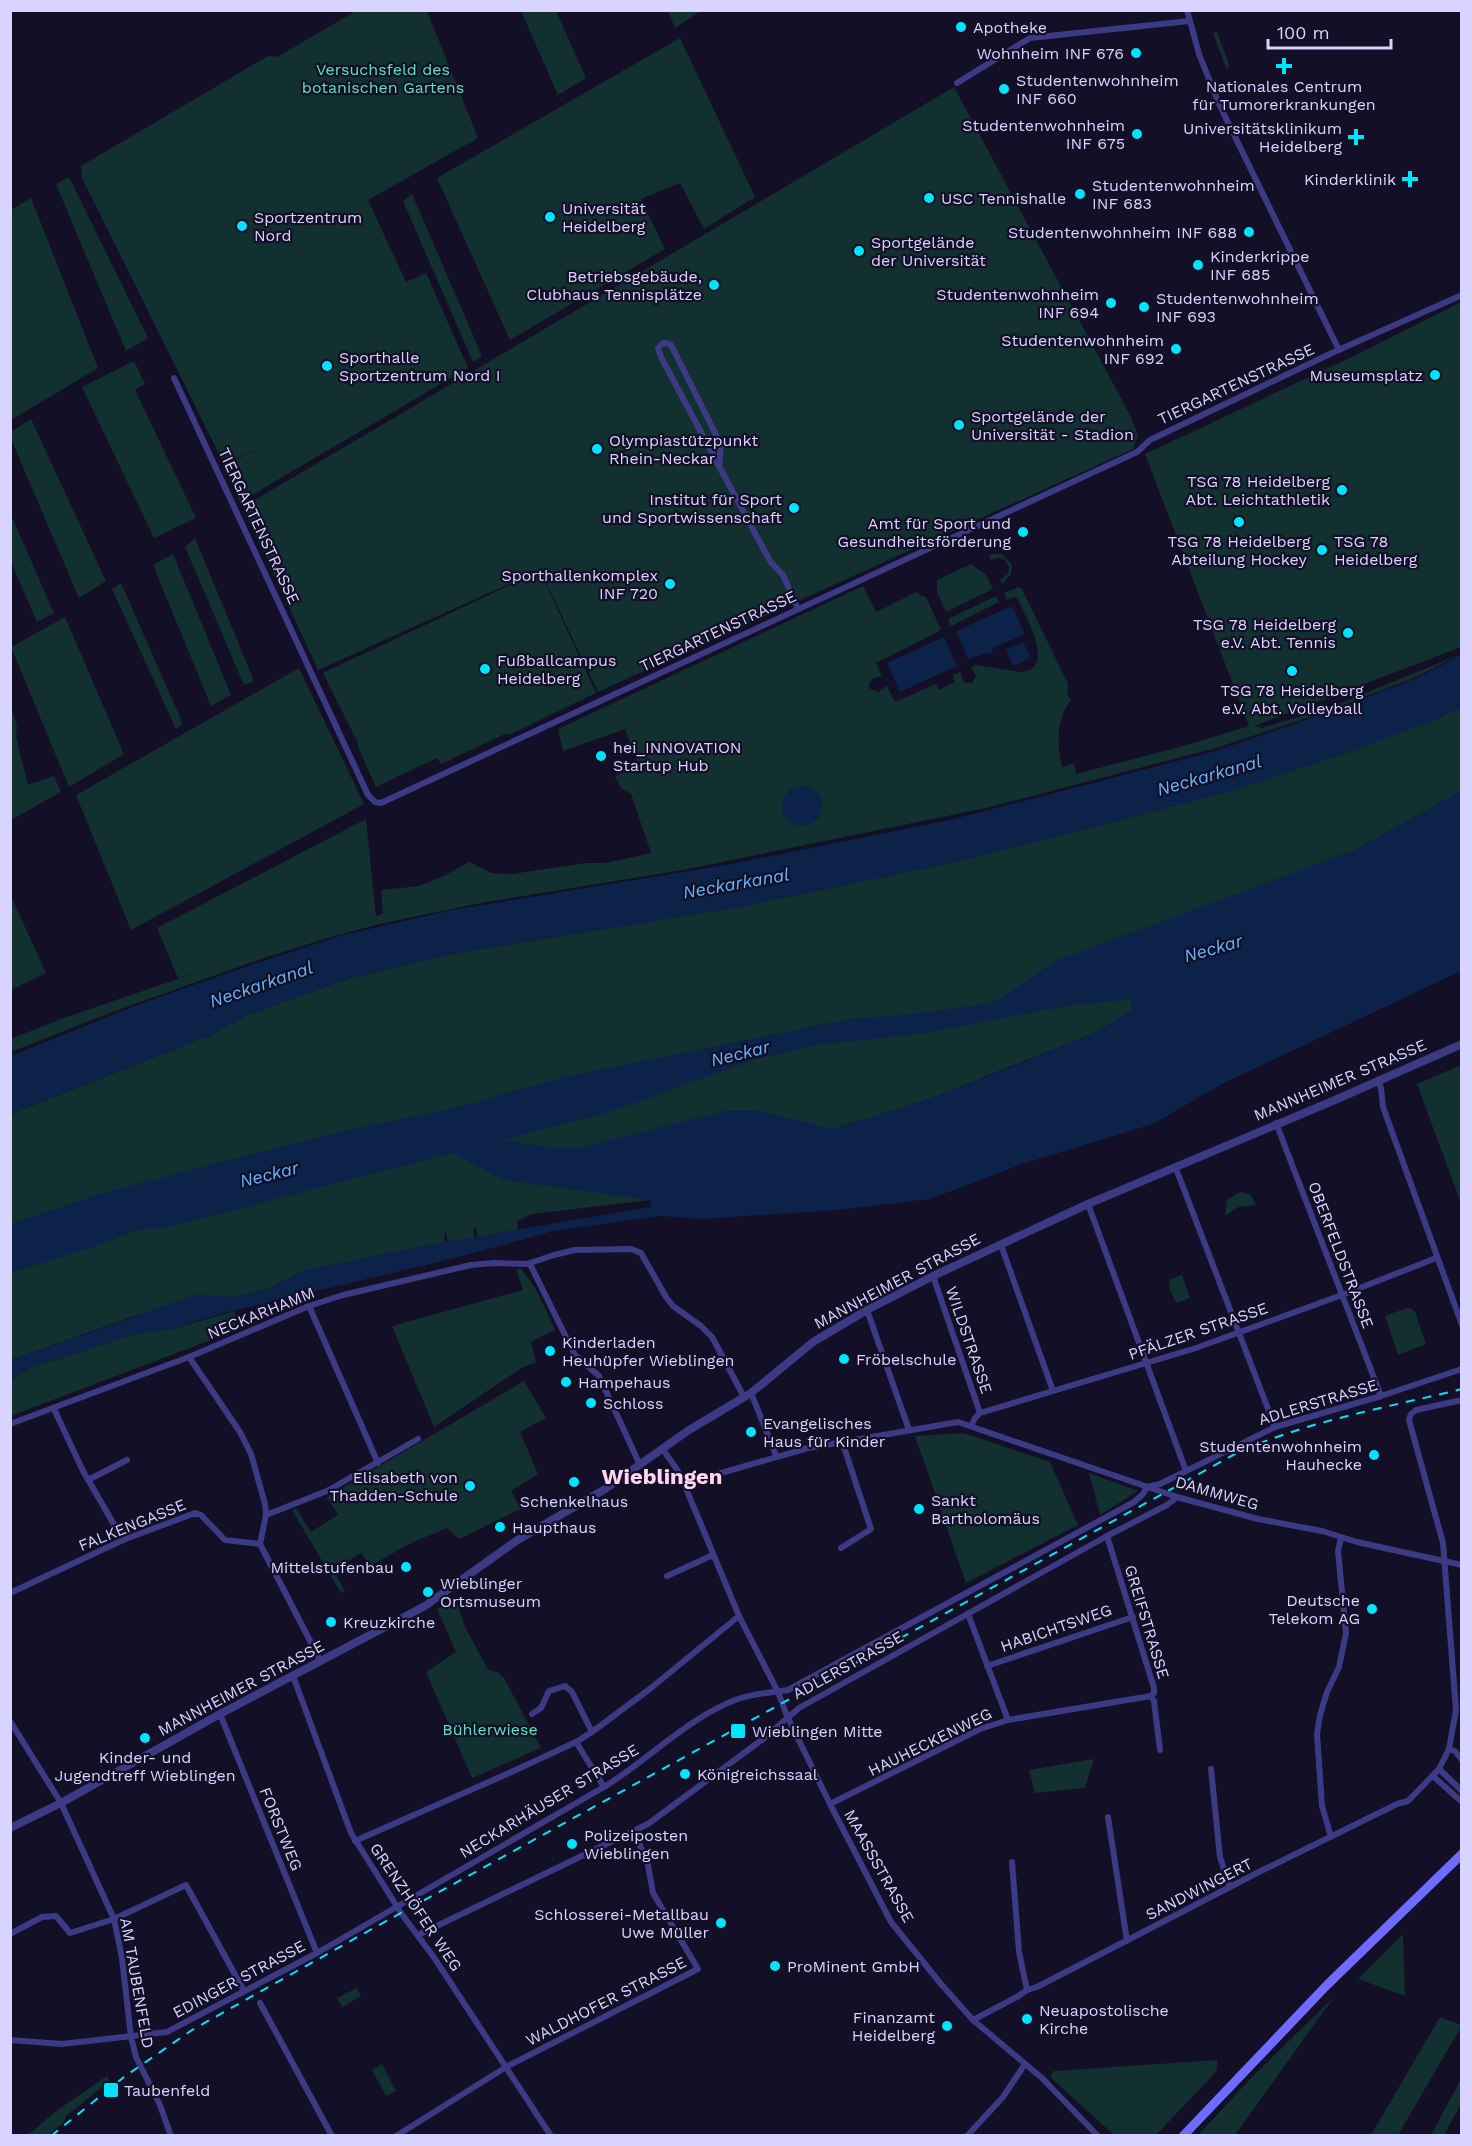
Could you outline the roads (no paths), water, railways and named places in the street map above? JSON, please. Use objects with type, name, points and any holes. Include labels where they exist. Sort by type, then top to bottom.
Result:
[{"type":"main road","points":[[1182,2136],[1327,1985],[1461,1854]]},
{"type":"street","points":[[1187,10],[1199,54],[1220,104],[1339,350]]},
{"type":"street","points":[[957,83],[1030,38],[1189,21]]},
{"type":"street","name":"TIERGARTENSTRASSE","points":[[174,378],[368,795],[375,802],[381,803],[1137,452],[1150,440],[1461,295]]},
{"type":"street","points":[[719,466],[721,445],[671,345],[667,342],[663,343],[658,348],[661,357],[719,466],[770,561],[783,575],[798,609]]},
{"type":"street","name":"MANNHEIMER STRASSE","points":[[10,1828],[61,1803],[220,1714],[425,1606],[516,1541],[605,1489],[698,1424],[748,1395],[813,1342],[867,1310],[933,1276],[1088,1204],[1461,1044]]},
{"type":"street","points":[[1378,1081],[1383,1107],[1461,1325]]},
{"type":"street","name":"OBERFELDSTRASSE","points":[[1276,1124],[1381,1396]]},
{"type":"street","points":[[1175,1167],[1275,1427]]},
{"type":"street","points":[[1088,1204],[1186,1471]]},
{"type":"street","points":[[1001,1245],[1053,1391]]},
{"type":"street","points":[[640,1465],[602,1382],[593,1370],[575,1355],[530,1264],[575,1250],[631,1249],[641,1253],[673,1306],[712,1337],[748,1395],[776,1455]]},
{"type":"street","name":"PFÄLZER STRASSE","points":[[980,1413],[1146,1364],[1238,1333],[1436,1258]]},
{"type":"street","name":"NECKARHAMM","points":[[10,1424],[189,1357],[309,1306],[343,1295],[471,1265],[530,1264]]},
{"type":"street","name":"WILDSTRASSE","points":[[933,1276],[980,1413]]},
{"type":"street","points":[[309,1306],[378,1463]]},
{"type":"street","points":[[867,1310],[909,1430]]},
{"type":"street","points":[[189,1357],[240,1432],[251,1454],[265,1504],[266,1515],[260,1544],[321,1662]]},
{"type":"street","name":"ADLERSTRASSE","points":[[775,1691],[788,1690],[831,1668],[1134,1502],[1147,1487],[1160,1484],[1275,1427],[1381,1396],[1461,1369]]},
{"type":"street","name":"SANDWINGERT","points":[[973,2020],[1027,1990],[1037,1987],[1230,1887],[1397,1804],[1408,1801],[1434,1777],[1449,1749],[1459,1710],[1443,1543],[1409,1420],[1411,1414],[1416,1410],[1461,1400]]},
{"type":"street","points":[[54,1409],[88,1480],[123,1540]]},
{"type":"street","points":[[971,1426],[980,1413]]},
{"type":"street","name":"DAMMWEG","points":[[683,1484],[776,1455],[954,1422],[1176,1498],[1461,1565]]},
{"type":"street","points":[[266,1515],[327,1491],[418,1439]]},
{"type":"street","points":[[841,1548],[871,1529],[842,1441]]},
{"type":"street","name":"MAASSSTRASSE","points":[[663,1448],[680,1474],[738,1616],[891,1922],[973,2020],[1042,2078],[1098,2136]]},
{"type":"street","points":[[88,1480],[127,1460]]},
{"type":"street","name":"ADLERSTRASSE","points":[[418,1935],[634,1832],[678,1803],[763,1739],[788,1716],[1176,1498]]},
{"type":"street","name":"FALKENGASSE","points":[[10,1593],[123,1540],[195,1513],[201,1515],[225,1540],[260,1544]]},
{"type":"street","name":"GREIFSTRASSE","points":[[1107,1536],[1154,1688],[1151,1696],[1154,1701],[1160,1750]]},
{"type":"street","points":[[1331,1837],[1322,1806],[1317,1734],[1327,1692],[1339,1667],[1346,1633],[1338,1551],[1341,1538]]},
{"type":"street","points":[[667,1576],[712,1555]]},
{"type":"street","points":[[968,1614],[1008,1720]]},
{"type":"street","points":[[355,1840],[576,1742],[651,1688],[738,1616]]},
{"type":"street","name":"HABICHTSWEG","points":[[987,1666],[1132,1617]]},
{"type":"street","name":"GRENZHÖFER WEG","points":[[293,1676],[355,1840],[551,2136]]},
{"type":"street","points":[[532,1714],[541,1708],[549,1692],[565,1686],[569,1687],[592,1732]]},
{"type":"street","name":"NECKARHÄUSER STRASSE","points":[[397,1906],[626,1774],[708,1712],[752,1695],[775,1691]]},
{"type":"street","name":"HAUHECKENWEG","points":[[830,1804],[980,1729],[1008,1720],[1151,1696]]},
{"type":"street","name":"FORSTWEG","points":[[220,1714],[317,1953]]},
{"type":"street","name":"AM TAUBENFELD","points":[[10,1721],[61,1803],[114,1919],[136,2057],[160,2105],[171,2136]]},
{"type":"street","points":[[576,1742],[604,1787]]},
{"type":"street","points":[[1449,1749],[1455,1751],[1461,1760]]},
{"type":"street","points":[[1211,1769],[1220,1857],[1230,1887]]},
{"type":"street","points":[[1439,1769],[1461,1791]]},
{"type":"street","points":[[1434,1777],[1461,1802]]},
{"type":"street","points":[[1108,1817],[1127,1941]]},
{"type":"street","name":"WALDHOFER STRASSE","points":[[396,2136],[506,2067],[698,1968],[653,1893],[648,1865],[634,1832]]},
{"type":"street","points":[[1012,1862],[1019,1952],[1027,1990]]},
{"type":"street","points":[[10,1934],[42,1917],[56,1916],[70,1934],[114,1919],[186,1885],[244,1991]]},
{"type":"street","name":"EDINGER STRASSE","points":[[10,2040],[62,2044],[167,2032],[317,1953],[397,1906]]},
{"type":"street","points":[[260,2003],[332,2136]]},
{"type":"street","points":[[967,2136],[1003,2097],[1025,2064]]},
{"type":"water","points":[[1012,606],[1025,634],[993,648],[992,654],[986,653],[968,659],[956,631]]},
{"type":"water","points":[[944,637],[957,666],[900,692],[887,663]]},
{"type":"water","points":[[1023,642],[1031,658],[1013,666],[1006,649]]},
{"type":"water","name":"Neckarkanal","points":[[1461,655],[1461,707],[1437,719],[1347,753],[1224,793],[956,862],[738,907],[457,953],[354,977],[249,1014],[211,1035],[11,1114],[11,1056],[132,1007],[343,935],[452,910],[732,864],[950,820],[1216,751],[1331,711],[1419,677]]},
{"type":"water","points":[[802,786],[810,787],[816,792],[821,798],[821,814],[816,820],[810,825],[802,826],[794,825],[788,820],[783,814],[782,806],[783,798],[788,792],[794,787]]},
{"type":"water","name":"Neckar","points":[[1461,791],[1461,971],[1222,1084],[1153,1124],[1019,1165],[930,1199],[838,1210],[701,1219],[660,1216],[554,1231],[447,1260],[224,1313],[172,1329],[138,1333],[31,1368],[11,1380],[11,1360],[196,1295],[237,1297],[267,1289],[306,1270],[445,1242],[651,1207],[650,1200],[504,1180],[452,1153],[161,1229],[140,1229],[99,1245],[11,1273],[11,1224],[103,1193],[326,1135],[453,1108],[569,1076],[849,1019],[905,1015],[986,1004],[1002,997],[1055,961],[1352,851]],"holes":[[[1132,999],[1131,1010],[1097,1032],[1026,1061],[932,1098],[834,1129],[755,1110],[729,1110],[582,1147],[555,1148],[502,1140],[612,1111],[753,1060],[816,1045],[927,1033],[1066,1006]]]},
{"type":"railway","points":[[51,2136],[124,2077],[192,2030],[1235,1454],[1318,1424],[1462,1389]]},
{"type":"place","name":"Apotheke","points":[[961,27]]},
{"type":"place","name":"Wohnheim INF 676","points":[[1136,53]]},
{"type":"place","name":"Nationales Centrum für Tumorerkrankungen","points":[[1284,66]]},
{"type":"place","name":"Studentenwohnheim INF 660","points":[[1004,89]]},
{"type":"place","name":"Studentenwohnheim INF 675","points":[[1137,134]]},
{"type":"place","name":"Universitätsklinikum Heidelberg","points":[[1356,137]]},
{"type":"place","name":"Kinderklinik","points":[[1410,179]]},
{"type":"place","name":"Studentenwohnheim INF 683","points":[[1080,194]]},
{"type":"place","name":"USC Tennishalle","points":[[929,198]]},
{"type":"place","name":"Universität Heidelberg","points":[[550,217]]},
{"type":"place","name":"Sportzentrum Nord","points":[[242,226]]},
{"type":"place","name":"Studentenwohnheim INF 688","points":[[1249,232]]},
{"type":"place","name":"Sportgelände der Universität","points":[[859,251]]},
{"type":"place","name":"Kinderkrippe INF 685","points":[[1198,265]]},
{"type":"place","name":"Betriebsgebäude, Clubhaus Tennisplätze","points":[[714,285]]},
{"type":"place","name":"Studentenwohnheim INF 694","points":[[1111,303]]},
{"type":"place","name":"Studentenwohnheim INF 693","points":[[1144,307]]},
{"type":"place","name":"Studentenwohnheim INF 692","points":[[1176,349]]},
{"type":"place","name":"Sporthalle Sportzentrum Nord I","points":[[327,366]]},
{"type":"place","name":"Museumsplatz","points":[[1435,375]]},
{"type":"place","name":"Sportgelände der Universität - Stadion","points":[[959,425]]},
{"type":"place","name":"Olympiastützpunkt Rhein-Neckar","points":[[597,449]]},
{"type":"place","name":"TSG 78 Heidelberg Abt. Leichtathletik","points":[[1342,490]]},
{"type":"place","name":"Institut für Sport und Sportwissenschaft","points":[[794,508]]},
{"type":"place","name":"TSG 78 Heidelberg Abteilung Hockey","points":[[1239,522]]},
{"type":"place","name":"Amt für Sport und Gesundheitsförderung","points":[[1023,532]]},
{"type":"place","name":"TSG 78 Heidelberg","points":[[1322,550]]},
{"type":"place","name":"Sporthallenkomplex INF 720","points":[[670,584]]},
{"type":"place","name":"TSG 78 Heidelberg e.V. Abt. Tennis","points":[[1348,633]]},
{"type":"place","name":"Fußballcampus Heidelberg","points":[[485,669]]},
{"type":"place","name":"TSG 78 Heidelberg e.V. Abt. Volleyball","points":[[1292,671]]},
{"type":"place","name":"hei_INNOVATION Startup Hub","points":[[601,756]]},
{"type":"place","name":"Kinderladen Heuhüpfer Wieblingen","points":[[550,1351]]},
{"type":"place","name":"Fröbelschule","points":[[844,1359]]},
{"type":"place","name":"Hampehaus","points":[[566,1382]]},
{"type":"place","name":"Schloss","points":[[591,1403]]},
{"type":"place","name":"Evangelisches Haus für Kinder","points":[[751,1432]]},
{"type":"place","name":"Studentenwohnheim Hauhecke","points":[[1374,1455]]},
{"type":"place","name":"Schenkelhaus","points":[[574,1482]]},
{"type":"place","name":"Elisabeth von Thadden-Schule","points":[[470,1486]]},
{"type":"place","name":"Sankt Bartholomäus","points":[[919,1509]]},
{"type":"place","name":"Haupthaus","points":[[500,1527]]},
{"type":"place","name":"Mittelstufenbau","points":[[406,1567]]},
{"type":"place","name":"Wieblinger Ortsmuseum","points":[[428,1592]]},
{"type":"place","name":"Deutsche Telekom AG","points":[[1372,1609]]},
{"type":"place","name":"Kreuzkirche","points":[[331,1622]]},
{"type":"place","name":"Wieblingen Mitte","points":[[738,1731]]},
{"type":"place","name":"Kinder- und Jugendtreff Wieblingen","points":[[145,1738]]},
{"type":"place","name":"Königreichssaal","points":[[685,1774]]},
{"type":"place","name":"Polizeiposten Wieblingen","points":[[572,1844]]},
{"type":"place","name":"Schlosserei-Metallbau Uwe Müller","points":[[721,1923]]},
{"type":"place","name":"ProMinent GmbH","points":[[775,1966]]},
{"type":"place","name":"Neuapostolische Kirche","points":[[1027,2019]]},
{"type":"place","name":"Finanzamt Heidelberg","points":[[947,2026]]},
{"type":"place","name":"Taubenfeld","points":[[111,2090]]},
{"type":"district","name":"Wieblingen","points":[[662,1476]]},
{"type":"park label","name":"Versuchsfeld des botanischen Gartens","points":[[383,78]]},
{"type":"park label","name":"Bühlerwiese","points":[[490,1729]]}]
